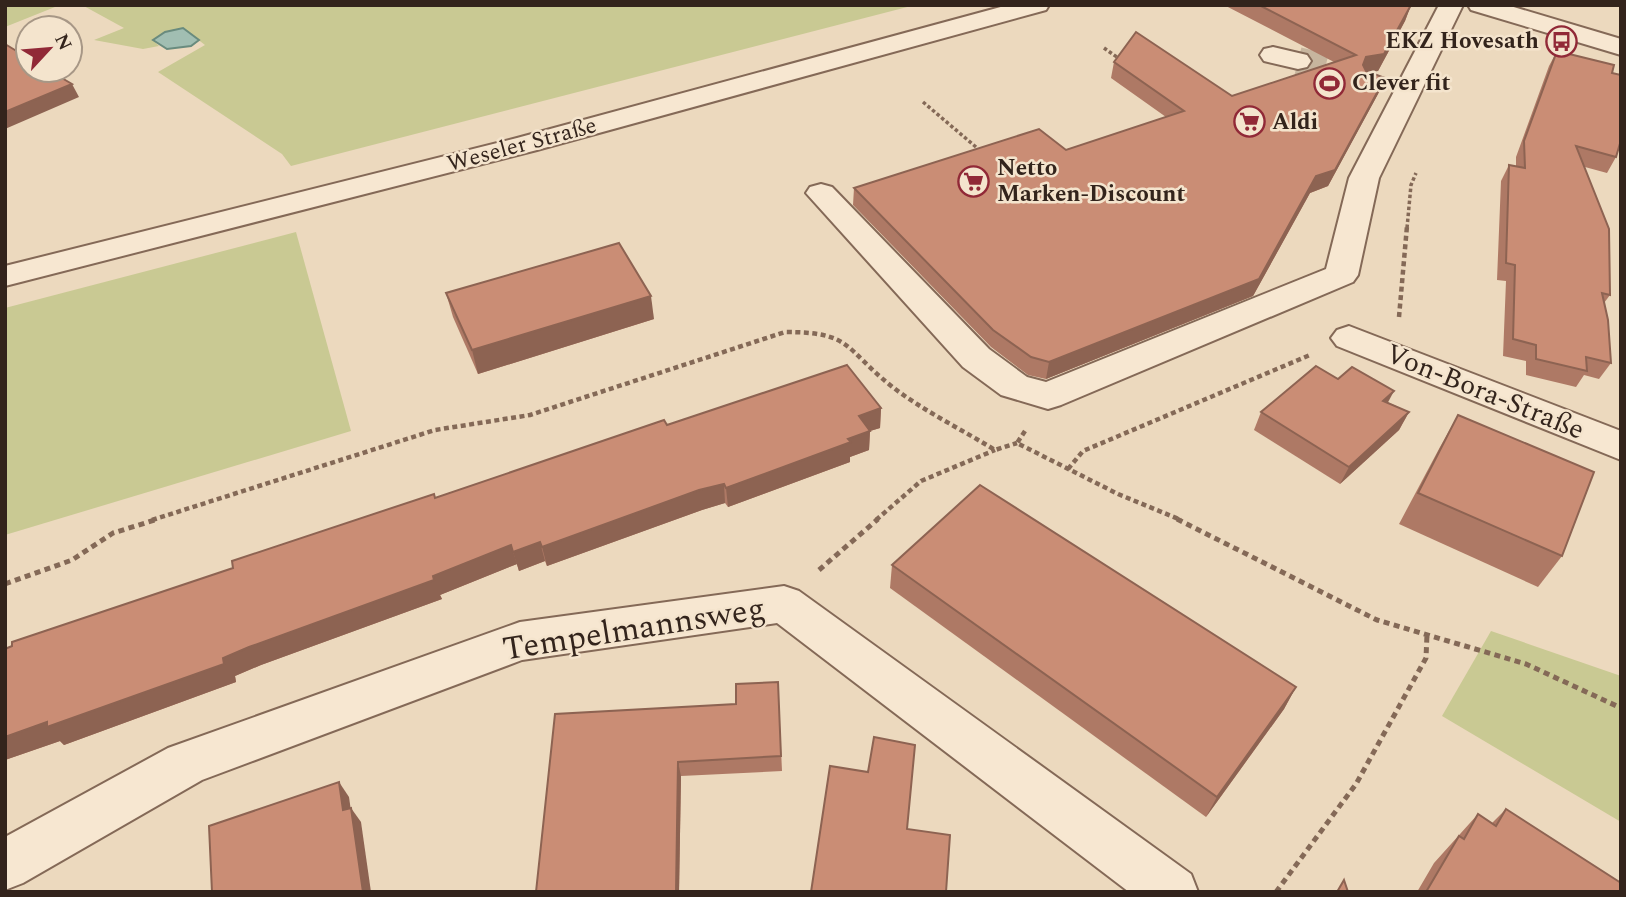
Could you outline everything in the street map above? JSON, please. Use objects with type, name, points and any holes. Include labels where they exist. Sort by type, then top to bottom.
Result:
[{"type":"street","name":"Weseler Straße","points":[[5,276],[527,144],[1037,5]]},
{"type":"street","points":[[821,193],[976,358],[1014,386],[1048,397],[1341,275],[1364,178],[1396,86],[1451,5]]},
{"type":"street","points":[[1480,5],[1621,47]]},
{"type":"street","name":"Von-Bora-Straße","points":[[1349,338],[1621,446]]},
{"type":"street","name":"Tempelmannsweg","points":[[5,865],[185,764],[520,641],[784,604],[1172,892]]},
{"type":"path","points":[[1104,48],[1124,62]]},
{"type":"path","points":[[923,102],[976,146]]},
{"type":"path","points":[[1391,355],[1397,336],[1411,186],[1421,164]]},
{"type":"path","points":[[5,584],[72,560],[113,533],[435,430],[530,415],[785,332],[811,332],[834,337],[853,348],[890,384],[995,450]]},
{"type":"path","points":[[1068,469],[1083,451],[1349,338]]},
{"type":"path","points":[[784,604],[803,584],[921,481],[973,457],[1017,443],[1048,397]]},
{"type":"path","points":[[1017,443],[1187,523],[1377,620],[1526,664],[1621,708]]},
{"type":"path","points":[[1276,892],[1356,784],[1426,658],[1427,635]]},
{"type":"green space","points":[[5,5],[60,5],[38,14],[14,14],[14,23],[5,27]]},
{"type":"green space","points":[[82,5],[915,5],[291,166],[282,154],[158,72],[205,45],[183,28],[153,40],[159,46],[143,49],[94,40],[124,28]]},
{"type":"green space","points":[[296,232],[351,431],[5,535],[5,308]]},
{"type":"green space","points":[[1491,631],[1621,676],[1621,822],[1442,716]]},
{"type":"shaded area","points":[[183,28],[199,40],[191,46],[167,49],[153,40],[165,32]]},
{"type":"building","points":[[1259,5],[1411,5],[1384,54],[1366,57],[1363,65],[1366,71],[1385,78],[1335,170],[1316,176],[1259,279],[1049,362],[1031,357],[993,330],[854,188],[1039,129],[1066,150],[1184,111],[1114,62],[1136,32],[1232,96],[1356,55]]},
{"type":"building","points":[[5,44],[14,49],[14,84],[72,84],[5,112]]},
{"type":"building","points":[[1557,51],[1614,65],[1612,73],[1621,75],[1621,140],[1616,157],[1576,146],[1609,229],[1610,295],[1602,293],[1608,320],[1611,363],[1586,357],[1587,371],[1536,359],[1536,345],[1513,339],[1515,265],[1506,263],[1509,165],[1525,168],[1524,141]]},
{"type":"building","points":[[619,243],[651,296],[472,350],[446,293]]},
{"type":"building","points":[[847,365],[881,408],[859,416],[870,431],[848,439],[851,442],[726,488],[724,484],[699,490],[542,547],[540,542],[513,552],[511,545],[433,576],[434,580],[249,647],[223,658],[224,664],[47,727],[47,722],[5,737],[5,649],[12,646],[12,642],[233,568],[232,561],[434,494],[435,498],[664,420],[667,425]]},
{"type":"building","points":[[1316,366],[1338,379],[1352,367],[1394,391],[1383,401],[1409,412],[1349,467],[1261,412]]},
{"type":"building","points":[[1458,415],[1594,472],[1562,556],[1418,493]]},
{"type":"building","points":[[980,485],[1296,687],[1217,797],[892,565]]},
{"type":"building","points":[[778,682],[781,756],[678,762],[676,892],[536,892],[555,714],[736,704],[736,684]]},
{"type":"building","points":[[874,737],[915,745],[907,829],[950,835],[946,892],[811,892],[830,766],[868,772]]},
{"type":"building","points":[[339,782],[343,810],[351,808],[363,892],[212,892],[209,826]]},
{"type":"building","points":[[1506,809],[1621,883],[1621,892],[1426,892],[1459,836],[1464,839],[1478,814],[1496,826]]},
{"type":"building","points":[[1344,880],[1348,892],[1337,892]]},
{"type":"tunnel","points":[[1298,61],[1370,79]]},
{"type":"place","name":"EKZ Hovesath","points":[[1562,41]]},
{"type":"place","name":"Clever fit","points":[[1329,83]]},
{"type":"place","name":"Aldi","points":[[1249,122]]},
{"type":"place","name":"Netto Marken-Discount","points":[[974,181]]}]
